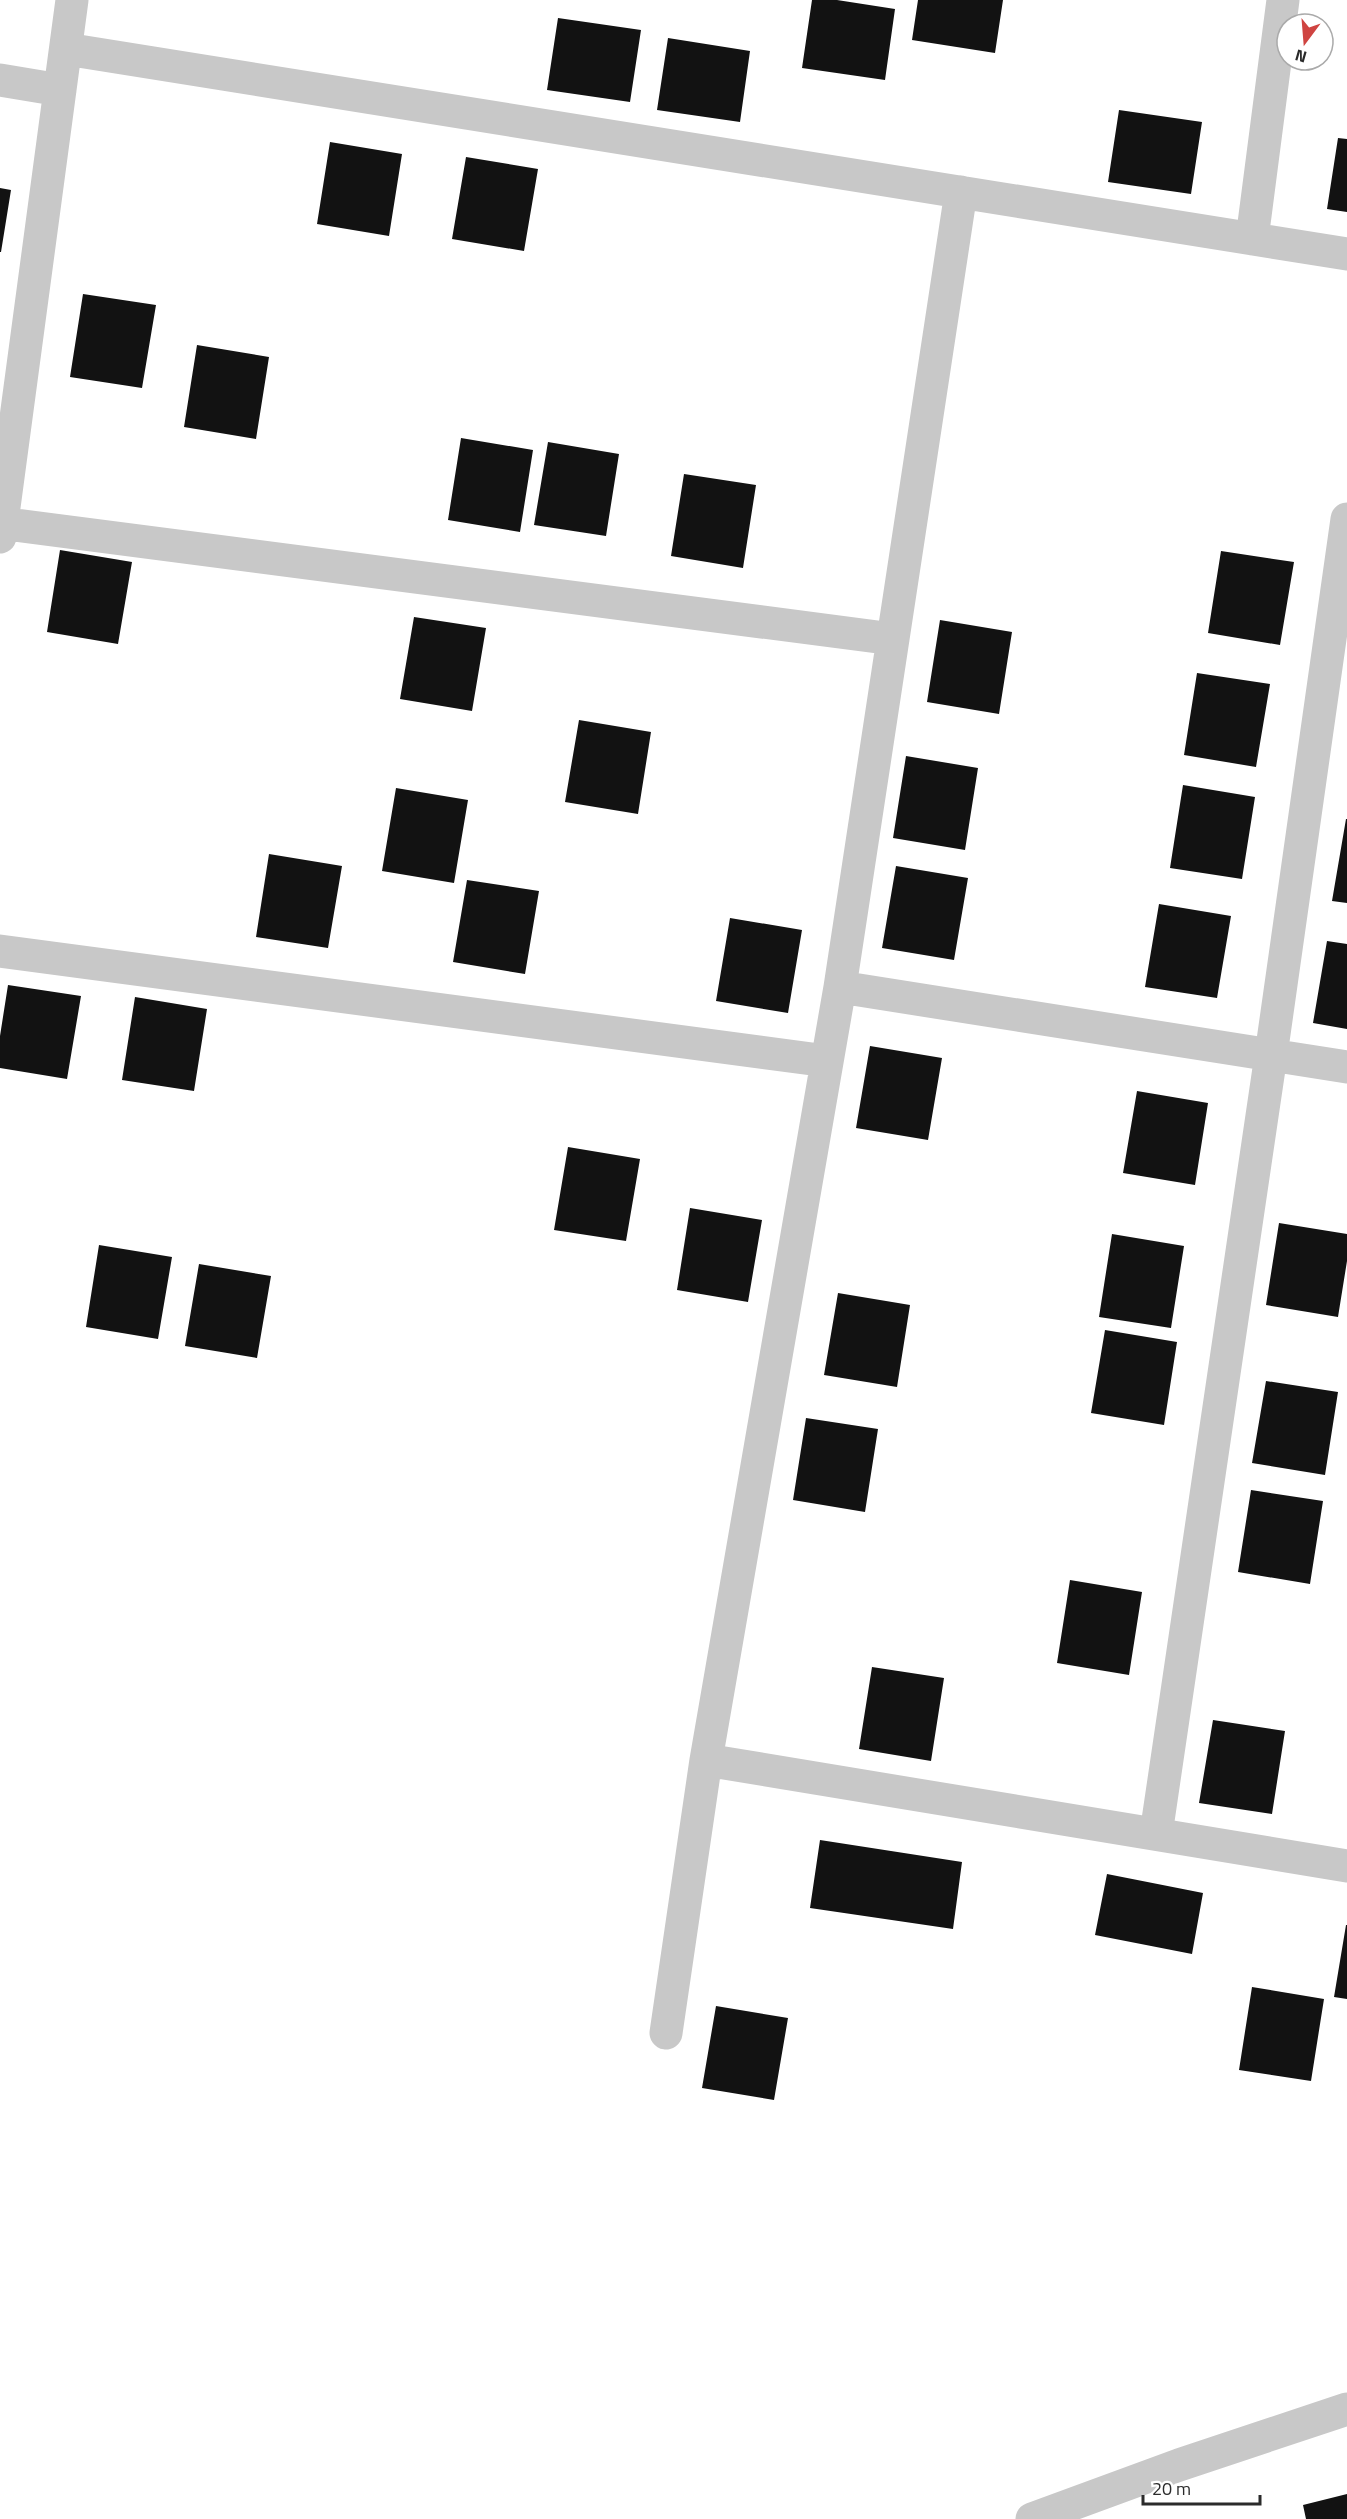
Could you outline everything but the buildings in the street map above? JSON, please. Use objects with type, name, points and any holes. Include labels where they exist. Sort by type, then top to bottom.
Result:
[{"type":"street","points":[[72,0],[1,528],[893,639]]},
{"type":"street","points":[[1252,239],[1283,0]]},
{"type":"street","points":[[66,49],[1347,254]]},
{"type":"street","points":[[0,80],[60,90]]},
{"type":"street","points":[[666,2033],[706,1760],[840,987],[961,192]]},
{"type":"street","points":[[1156,1834],[1271,1055],[1347,519]]},
{"type":"street","points":[[0,951],[827,1061]]},
{"type":"street","points":[[840,987],[1347,1067]]},
{"type":"street","points":[[706,1760],[1347,1866]]},
{"type":"street","points":[[1032,2519],[1179,2465],[1347,2409]]}]
